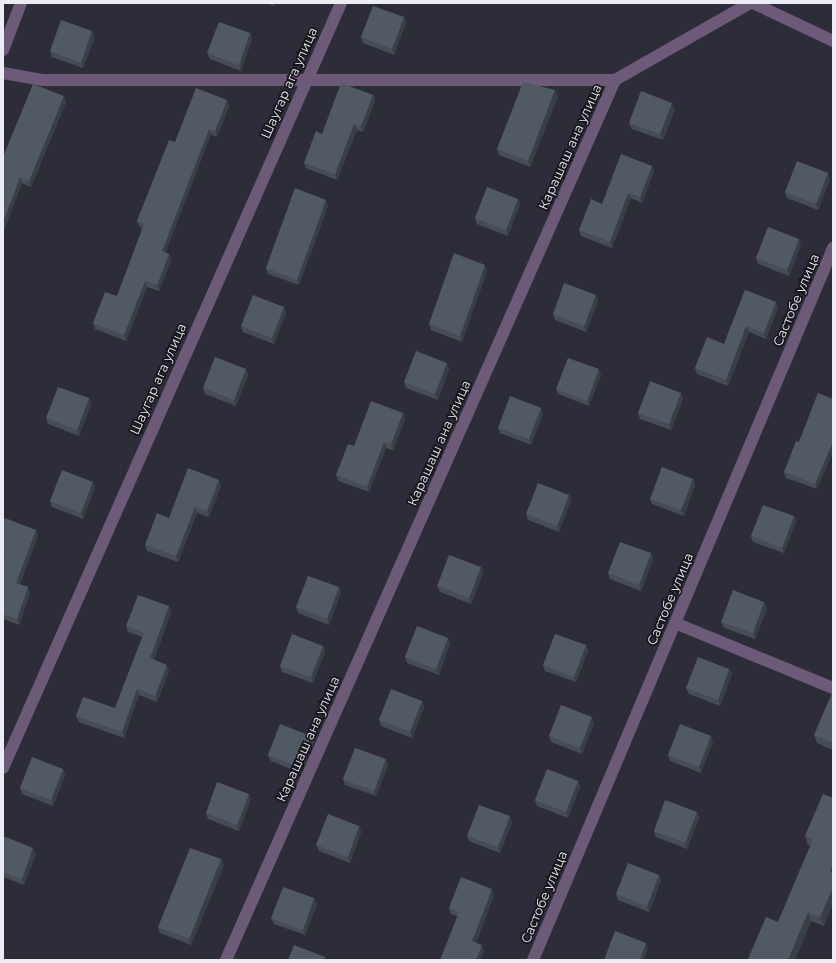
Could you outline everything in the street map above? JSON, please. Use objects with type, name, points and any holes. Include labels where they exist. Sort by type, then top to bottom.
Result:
[{"type":"street","points":[[3,50],[21,3]]},
{"type":"street","name":"Шаугар ага улица","points":[[3,768],[305,78],[341,3]]},
{"type":"street","points":[[751,3],[833,41]]},
{"type":"street","name":"Карашаш ана улица","points":[[226,960],[615,80],[751,3]]},
{"type":"street","points":[[3,73],[43,80],[305,78],[615,80]]},
{"type":"street","name":"Састобе улица","points":[[533,960],[833,248]]},
{"type":"street","points":[[675,623],[833,688]]},
{"type":"building","points":[[373,6],[404,17],[392,49],[361,37]]},
{"type":"building","points":[[61,20],[92,31],[81,63],[50,51]]},
{"type":"building","points":[[219,22],[250,33],[239,65],[207,53]]},
{"type":"building","points":[[523,82],[555,90],[528,161],[497,149]]},
{"type":"building","points":[[341,83],[373,95],[361,126],[354,124],[335,174],[304,163],[316,131],[322,134]]},
{"type":"building","points":[[33,84],[64,96],[29,181],[20,177],[3,222],[3,157]]},
{"type":"building","points":[[196,88],[227,100],[215,131],[209,129],[162,251],[169,254],[157,285],[145,281],[124,335],[93,323],[105,292],[117,296],[144,224],[137,221],[169,140],[175,142]]},
{"type":"building","points":[[641,91],[672,103],[660,134],[629,123]]},
{"type":"building","points":[[621,154],[652,166],[640,197],[628,193],[610,242],[579,230],[591,199],[602,204]]},
{"type":"building","points":[[797,161],[828,173],[816,204],[785,192]]},
{"type":"building","points":[[487,187],[518,199],[506,230],[475,218]]},
{"type":"building","points":[[295,188],[326,200],[297,280],[266,268]]},
{"type":"building","points":[[768,227],[799,239],[787,270],[756,258]]},
{"type":"building","points":[[454,253],[485,265],[460,336],[429,324]]},
{"type":"building","points":[[564,283],[596,295],[584,326],[553,314]]},
{"type":"building","points":[[745,290],[776,302],[764,333],[746,326],[726,380],[695,368],[707,337],[724,344]]},
{"type":"building","points":[[253,295],[284,307],[272,338],[241,326]]},
{"type":"building","points":[[416,351],[447,363],[435,394],[404,382]]},
{"type":"building","points":[[215,357],[246,369],[234,400],[203,388]]},
{"type":"building","points":[[568,358],[599,369],[587,401],[556,389]]},
{"type":"building","points":[[650,381],[681,393],[669,424],[638,413]]},
{"type":"building","points":[[58,387],[89,398],[77,430],[46,418]]},
{"type":"building","points":[[818,393],[833,399],[833,442],[815,484],[784,472],[796,441],[799,442]]},
{"type":"building","points":[[510,396],[541,408],[529,439],[498,428]]},
{"type":"building","points":[[371,401],[403,413],[391,444],[384,442],[367,487],[336,475],[348,444],[354,446]]},
{"type":"building","points":[[662,467],[693,479],[681,510],[650,499]]},
{"type":"building","points":[[188,468],[219,480],[207,511],[195,507],[176,556],[145,545],[157,513],[169,518]]},
{"type":"building","points":[[62,470],[93,482],[81,513],[50,501]]},
{"type":"building","points":[[538,483],[569,495],[557,526],[526,514]]},
{"type":"building","points":[[763,505],[794,516],[782,548],[751,536]]},
{"type":"building","points":[[5,518],[36,530],[16,583],[28,587],[17,619],[3,614],[3,561],[6,554],[3,553],[3,524]]},
{"type":"building","points":[[620,542],[651,553],[639,585],[608,573]]},
{"type":"building","points":[[449,555],[481,567],[469,598],[437,586]]},
{"type":"building","points":[[308,576],[339,587],[327,619],[296,607]]},
{"type":"building","points":[[733,590],[764,602],[753,633],[721,622]]},
{"type":"building","points":[[138,595],[169,606],[150,658],[167,665],[155,696],[137,689],[122,732],[76,716],[83,697],[115,708],[144,633],[126,626]]},
{"type":"building","points":[[417,626],[448,638],[436,669],[405,657]]},
{"type":"building","points":[[292,634],[323,646],[311,677],[280,666]]},
{"type":"building","points":[[555,634],[586,645],[574,677],[543,665]]},
{"type":"building","points":[[698,657],[729,669],[718,700],[686,688]]},
{"type":"building","points":[[391,689],[422,701],[410,732],[379,720]]},
{"type":"building","points":[[833,693],[833,743],[814,735]]},
{"type":"building","points":[[561,705],[592,717],[580,748],[549,736]]},
{"type":"building","points":[[280,724],[311,736],[299,767],[268,755]]},
{"type":"building","points":[[680,724],[711,736],[699,767],[668,755]]},
{"type":"building","points":[[355,748],[386,759],[374,791],[343,779]]},
{"type":"building","points":[[32,757],[63,769],[51,800],[20,788]]},
{"type":"building","points":[[547,769],[578,781],[566,812],[535,800]]},
{"type":"building","points":[[217,782],[249,794],[237,825],[206,813]]},
{"type":"building","points":[[823,794],[833,798],[833,864],[830,872],[833,873],[833,888],[820,917],[808,912],[788,960],[749,960],[748,959],[766,917],[778,922],[813,839],[805,836]]},
{"type":"building","points":[[665,800],[697,812],[685,843],[654,831]]},
{"type":"building","points":[[479,805],[510,816],[498,847],[467,836]]},
{"type":"building","points":[[328,814],[359,826],[348,857],[316,845]]},
{"type":"building","points":[[3,836],[33,848],[22,879],[3,872]]},
{"type":"building","points":[[190,848],[221,859],[189,939],[158,927]]},
{"type":"building","points":[[628,863],[659,875],[647,906],[616,894]]},
{"type":"building","points":[[461,877],[492,889],[472,941],[482,945],[476,960],[440,960],[459,912],[449,908]]},
{"type":"building","points":[[283,887],[314,898],[303,930],[271,918]]},
{"type":"building","points":[[615,931],[646,943],[640,960],[604,960]]},
{"type":"building","points":[[294,945],[325,957],[324,960],[288,960]]}]
